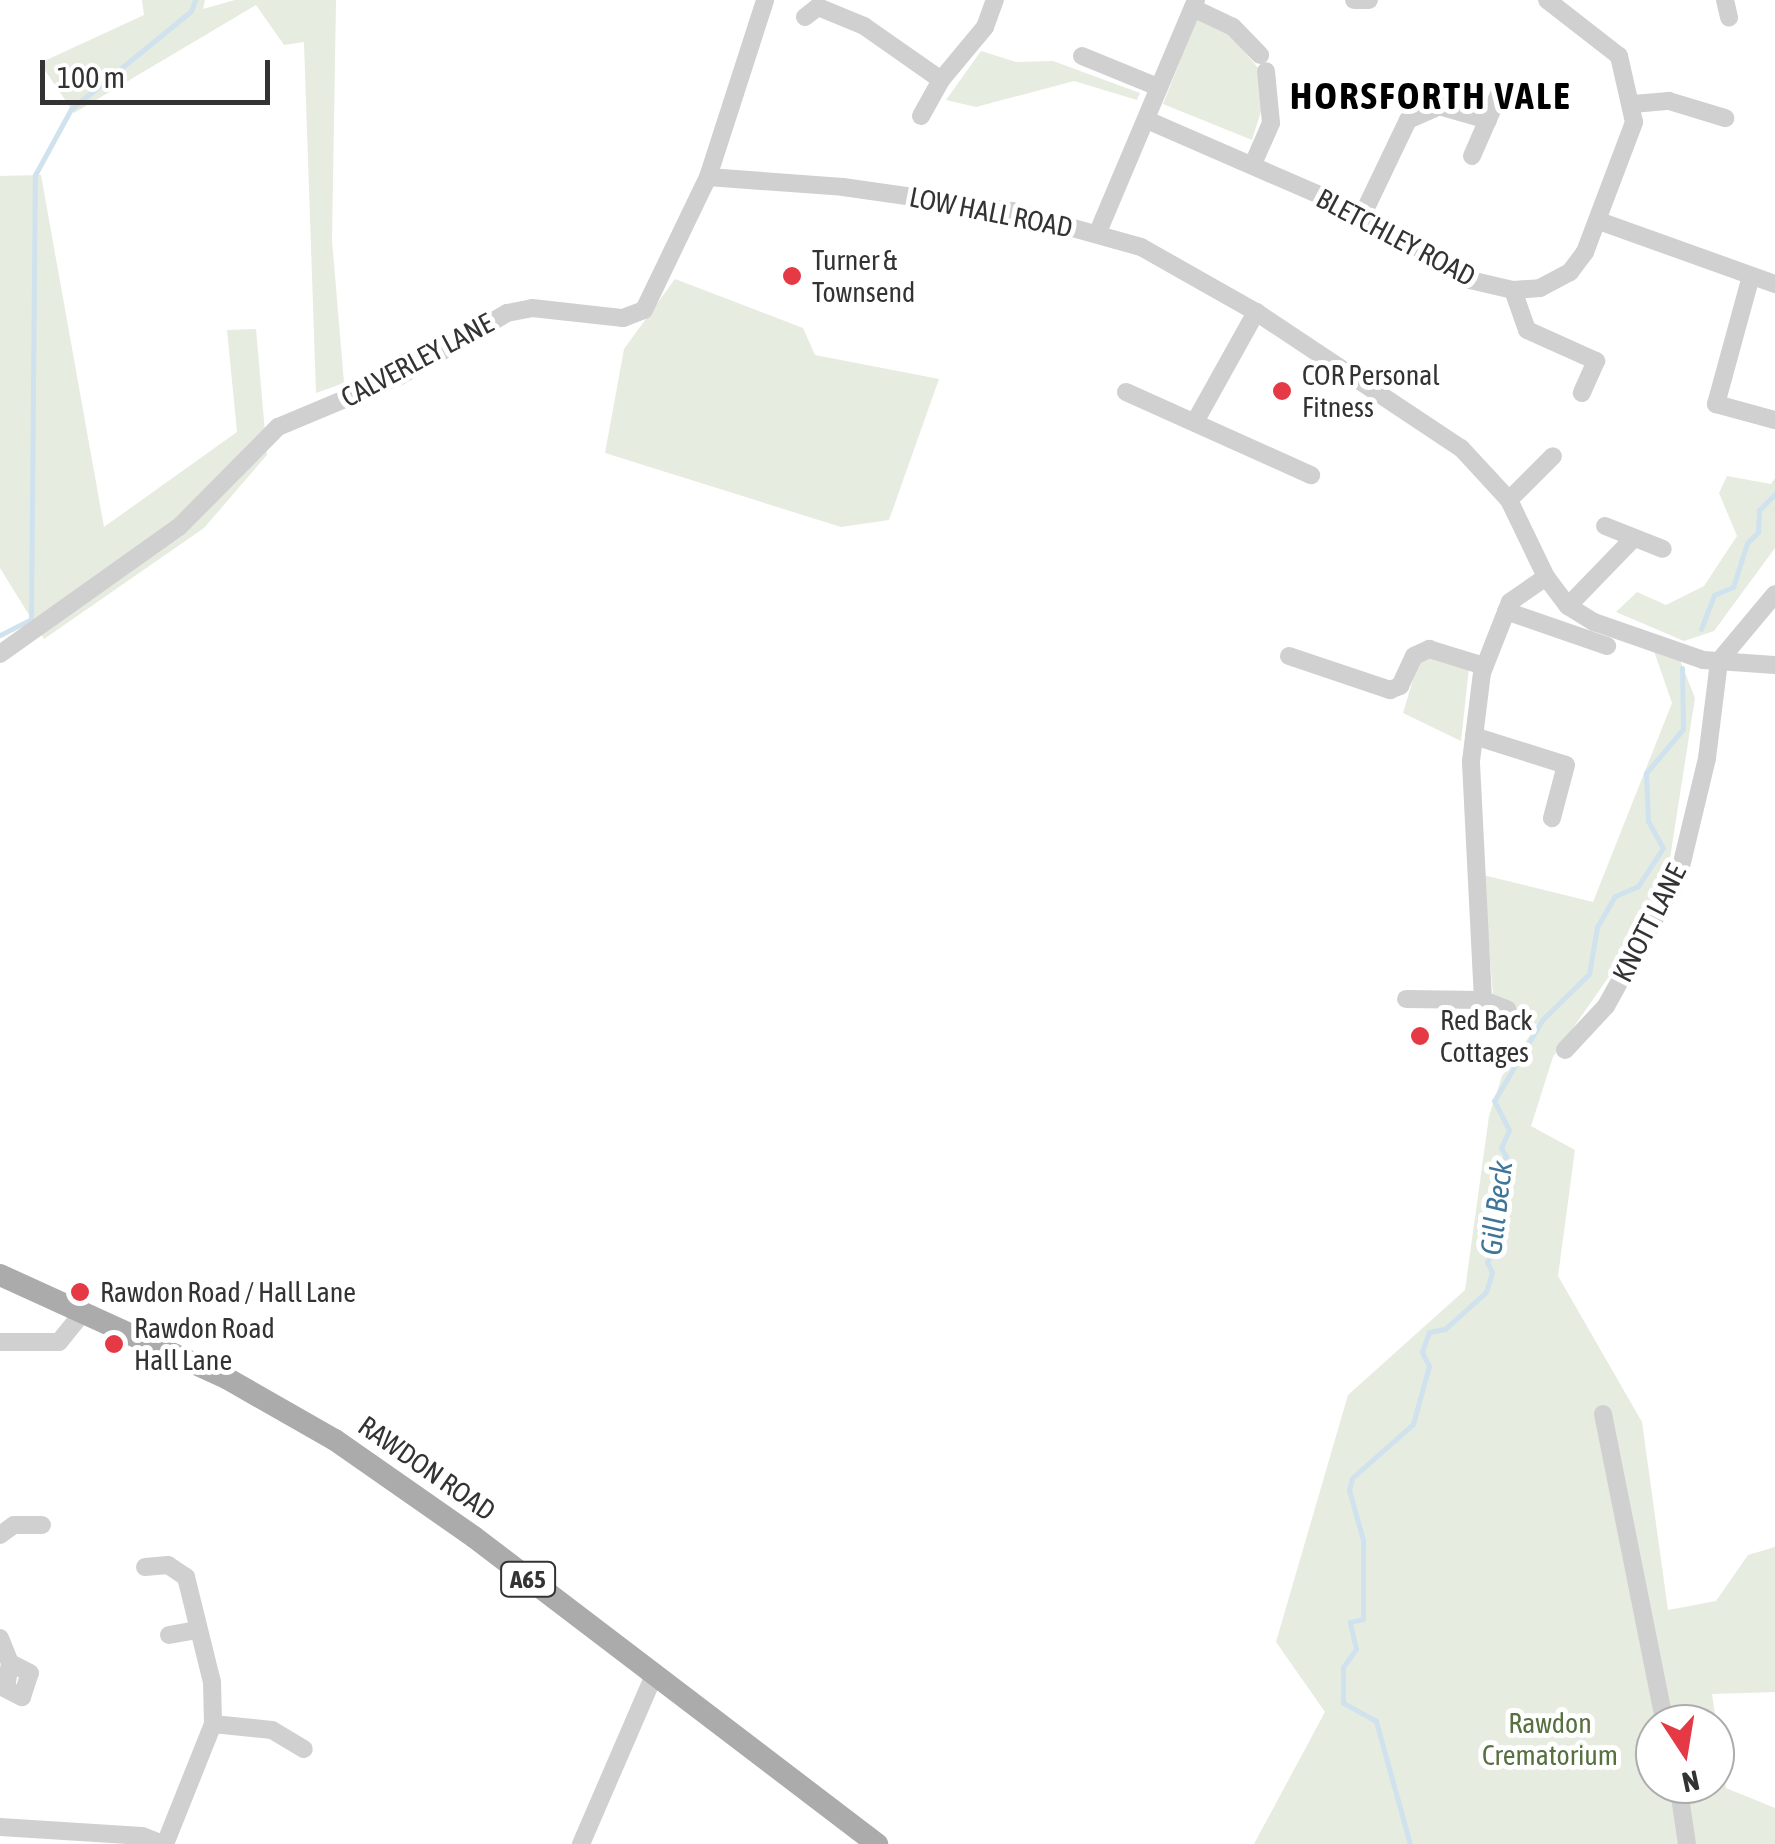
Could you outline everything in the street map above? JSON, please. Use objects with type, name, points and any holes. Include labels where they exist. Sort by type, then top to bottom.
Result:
[{"type":"main road","name":"RAWDON ROAD","points":[[0,1275],[228,1379],[335,1440],[877,1844]]},
{"type":"street","name":"CALVERLEY LANE","points":[[0,654],[178,527],[278,427],[400,376],[507,313],[532,308],[623,318],[644,310],[658,290],[708,177],[765,0]]},
{"type":"street","points":[[921,116],[940,80],[984,27],[995,0]]},
{"type":"street","points":[[1354,0],[1369,0]]},
{"type":"street","name":"BLETCHLEY ROAD","points":[[1146,120],[1363,214],[1470,280],[1512,290],[1540,288],[1570,272],[1599,221],[1625,154],[1633,104],[1619,56],[1578,19],[1547,0]]},
{"type":"street","points":[[1578,19],[1587,0]]},
{"type":"street","points":[[1098,232],[1195,4],[1233,27],[1263,63],[1271,123],[1253,164]]},
{"type":"street","points":[[814,8],[864,26],[940,80]]},
{"type":"street","points":[[1082,56],[1158,87]]},
{"type":"street","points":[[1472,156],[1500,92]]},
{"type":"street","points":[[1633,104],[1669,101],[1725,118]]},
{"type":"street","points":[[1363,214],[1408,120],[1439,106],[1488,120]]},
{"type":"street","name":"LOW HALL ROAD","points":[[708,177],[842,186],[1012,211],[1141,247],[1256,312],[1462,448],[1509,500],[1546,577],[1568,606],[1594,622],[1718,661],[1775,665]]},
{"type":"street","points":[[1599,221],[1775,284]]},
{"type":"street","points":[[1751,276],[1716,404],[1775,420]]},
{"type":"street","points":[[1512,290],[1527,330],[1596,360],[1582,393]]},
{"type":"street","points":[[1196,420],[1256,312]]},
{"type":"street","points":[[1126,392],[1196,420],[1310,475]]},
{"type":"street","points":[[1509,500],[1553,456]]},
{"type":"street","points":[[1604,526],[1662,549]]},
{"type":"street","points":[[1568,606],[1634,538]]},
{"type":"street","points":[[1483,1000],[1474,736],[1484,666],[1506,611],[1546,577]]},
{"type":"street","points":[[1718,661],[1775,594]]},
{"type":"street","points":[[1506,611],[1606,646]]},
{"type":"street","points":[[1289,656],[1390,690],[1400,686],[1414,656],[1428,649],[1484,666]]},
{"type":"street","name":"KNOTT LANE","points":[[1565,1050],[1606,1006],[1679,875],[1708,758],[1718,661]]},
{"type":"street","points":[[1474,736],[1566,764],[1552,818]]},
{"type":"street","points":[[1406,999],[1483,1000],[1506,1009]]},
{"type":"street","points":[[0,1342],[59,1342],[84,1311]]},
{"type":"street","points":[[1603,1414],[1661,1704]]},
{"type":"street","points":[[0,1534],[14,1525],[42,1525]]},
{"type":"street","points":[[0,1827],[142,1836],[164,1844],[213,1724],[212,1682],[183,1572],[144,1567]]},
{"type":"street","points":[[170,1635],[198,1630]]},
{"type":"street","points":[[0,1638],[10,1664]]},
{"type":"street","points":[[582,1844],[654,1675]]},
{"type":"street","points":[[213,1724],[272,1730],[304,1749]]},
{"type":"street","points":[[1681,1804],[1687,1844]]},
{"type":"green space","points":[[142,0],[205,0],[203,9],[235,0],[336,0],[332,240],[344,383],[316,393],[304,42],[284,45],[256,5],[74,113],[40,63],[144,15]]},
{"type":"green space","points":[[1198,16],[1221,24],[1259,69],[1263,105],[1252,140],[1163,104]]},
{"type":"green space","points":[[981,51],[1016,62],[1053,61],[1140,93],[1137,100],[1074,81],[976,107],[946,100]]},
{"type":"green space","points":[[41,175],[104,527],[237,432],[227,330],[256,329],[267,455],[204,528],[44,639],[0,568],[0,176]]},
{"type":"green space","points":[[675,279],[803,328],[815,355],[939,379],[889,520],[841,527],[605,453],[624,349]]},
{"type":"green space","points":[[1727,476],[1771,484],[1775,478],[1775,548],[1714,631],[1684,641],[1616,612],[1637,592],[1666,605],[1704,586],[1737,536],[1719,493]]},
{"type":"green space","name":"Rawdon Crematorium","points":[[1653,648],[1680,660],[1695,698],[1668,871],[1628,949],[1553,1057],[1531,1126],[1575,1150],[1558,1276],[1642,1422],[1668,1610],[1716,1601],[1748,1555],[1775,1547],[1775,1692],[1712,1694],[1713,1704],[1635,1704],[1635,1804],[1735,1804],[1735,1792],[1775,1808],[1775,1844],[1254,1844],[1325,1712],[1276,1642],[1348,1395],[1465,1290],[1489,1116],[1502,1076],[1537,1025],[1493,995],[1483,875],[1593,902],[1672,703]]},
{"type":"green space","points":[[1427,656],[1469,668],[1461,741],[1403,713],[1418,663]]},
{"type":"waterway","points":[[0,635],[31,619],[35,175],[71,109],[191,11],[195,0]]},
{"type":"waterway","name":"Gill Beck","points":[[1701,629],[1714,595],[1733,587],[1747,543],[1758,532],[1759,510],[1775,494]]},
{"type":"waterway","name":"Gill Beck","points":[[1410,1844],[1376,1721],[1343,1703],[1343,1667],[1356,1649],[1350,1622],[1363,1619],[1363,1540],[1349,1490],[1352,1478],[1413,1424],[1429,1366],[1422,1352],[1429,1332],[1445,1329],[1486,1292],[1492,1272],[1487,1262],[1496,1246],[1494,1171],[1506,1156],[1501,1148],[1509,1130],[1494,1101],[1542,1020],[1589,974],[1597,927],[1615,896],[1638,886],[1663,848],[1648,821],[1646,773],[1683,729],[1682,668]]},
{"type":"place","name":"Turner & Townsend","points":[[792,276]]},
{"type":"place","name":"COR Personal Fitness","points":[[1282,391]]},
{"type":"place","name":"Red Back Cottages","points":[[1420,1036]]},
{"type":"place","name":"Rawdon Road / Hall Lane","points":[[80,1292]]},
{"type":"place","name":"Rawdon Road Hall Lane","points":[[114,1344]]},
{"type":"district","name":"HORSFORTH VALE","points":[[1431,96]]}]
